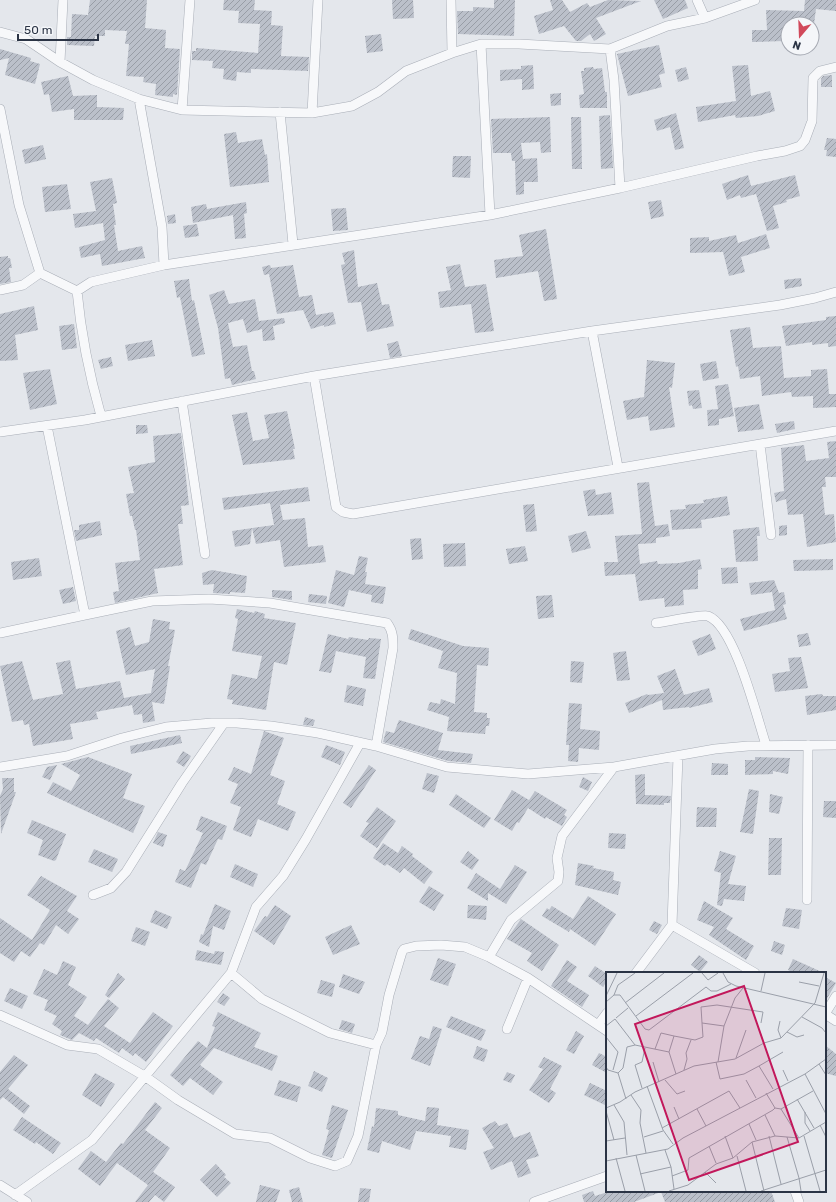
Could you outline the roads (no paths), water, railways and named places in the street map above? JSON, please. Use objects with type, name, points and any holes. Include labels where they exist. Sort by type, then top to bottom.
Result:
[{"type":"street","points":[[60,62],[63,0]]},
{"type":"street","points":[[182,110],[190,0]]},
{"type":"street","points":[[312,113],[318,0]]},
{"type":"street","points":[[451,0],[452,53]]},
{"type":"street","points":[[697,0],[705,18]]},
{"type":"street","points":[[0,32],[26,39],[60,62],[93,80],[139,99],[182,110],[312,113],[352,106],[378,92],[406,70],[480,44],[610,48],[667,26],[705,18],[755,0]]},
{"type":"street","points":[[480,44],[490,215]]},
{"type":"street","points":[[610,48],[614,80],[620,188]]},
{"type":"street","points":[[77,290],[91,282],[164,265],[293,244],[490,215],[785,151],[800,146],[805,140],[812,121],[813,78],[820,70],[836,67]]},
{"type":"street","points":[[139,99],[162,227],[164,265]]},
{"type":"street","points":[[0,109],[19,205],[40,273],[77,290]]},
{"type":"street","points":[[280,112],[293,244]]},
{"type":"street","points":[[0,290],[23,285],[40,273]]},
{"type":"street","points":[[77,290],[81,329],[90,377],[101,416]]},
{"type":"street","points":[[0,432],[47,426],[314,376],[592,331],[780,305],[836,292]]},
{"type":"street","points":[[592,331],[618,467]]},
{"type":"street","points":[[314,376],[336,507],[343,512],[353,514],[618,467],[836,431]]},
{"type":"street","points":[[182,401],[205,554]]},
{"type":"street","points":[[47,426],[86,615]]},
{"type":"street","points":[[760,444],[771,535]]},
{"type":"street","points":[[0,632],[152,601],[209,600],[270,603],[386,624],[391,629],[393,636],[393,648],[376,746]]},
{"type":"street","points":[[656,623],[706,615],[715,620],[723,629],[735,651],[766,745]]},
{"type":"street","points":[[93,895],[111,888],[126,872],[182,783],[224,723]]},
{"type":"street","points":[[0,767],[67,756],[122,738],[166,727],[224,723],[271,726],[318,733],[376,746],[447,767],[528,774],[614,767],[715,749],[766,745],[836,745]]},
{"type":"street","points":[[15,1195],[92,1140],[232,973],[256,907],[283,876],[306,839],[360,743]]},
{"type":"street","points":[[807,900],[808,745]]},
{"type":"street","points":[[637,972],[672,925],[678,756]]},
{"type":"street","points":[[490,957],[511,920],[558,881],[559,872],[557,858],[562,836],[614,767]]},
{"type":"street","points":[[672,925],[753,972]]},
{"type":"street","points":[[0,1015],[67,1045],[98,1049],[146,1077],[178,1100],[235,1134],[270,1138],[310,1158],[335,1166],[347,1161],[358,1136],[376,1045],[382,1032],[389,995],[404,949],[416,946],[441,945],[465,947],[490,957],[528,978],[606,1031]]},
{"type":"street","points":[[232,973],[262,999],[330,1033],[376,1045]]},
{"type":"street","points":[[507,1029],[528,978]]},
{"type":"street","points":[[826,1012],[836,996]]},
{"type":"street","points":[[598,1025],[606,1013]]},
{"type":"street","points":[[826,1015],[836,1021]]},
{"type":"street","points":[[534,1202],[606,1176]]},
{"type":"street","points":[[0,1186],[27,1202]]},
{"type":"street","points":[[795,1192],[799,1202]]}]
